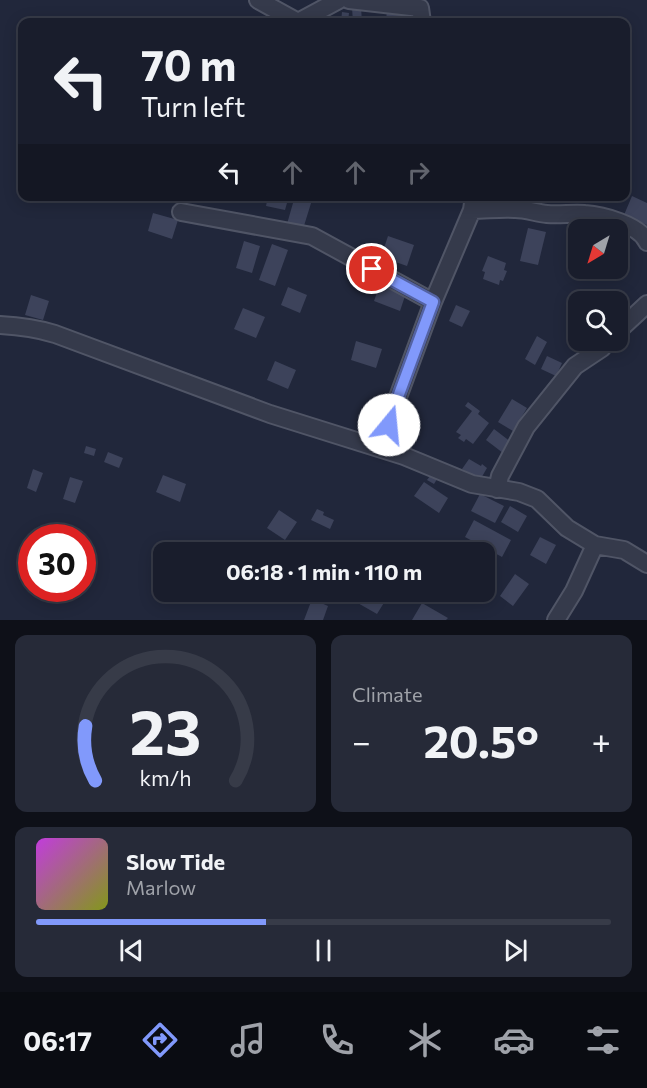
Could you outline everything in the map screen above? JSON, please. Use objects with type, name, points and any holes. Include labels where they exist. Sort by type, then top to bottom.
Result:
[{"type":"street","points":[[258,0],[291,18]]},
{"type":"street","points":[[305,18],[339,0]]},
{"type":"street","points":[[349,0],[421,10]]},
{"type":"street","points":[[404,456],[389,425],[433,302],[473,203],[547,214],[587,214],[618,222],[646,238]]},
{"type":"street","points":[[181,212],[312,236],[433,302]]},
{"type":"street","points":[[628,322],[647,304]]},
{"type":"street","points":[[0,325],[36,328],[55,334],[270,414],[404,456],[472,484],[519,492],[537,499],[567,528],[595,545],[624,550],[647,564]]},
{"type":"street","points":[[498,489],[500,476],[526,427],[575,366],[598,351]]},
{"type":"street","points":[[556,620],[574,591],[595,545]]},
{"type":"building","points":[[361,7],[362,18],[353,18],[352,8]]},
{"type":"building","points":[[387,9],[404,10],[403,18],[386,18]]},
{"type":"building","points":[[342,12],[349,13],[348,18],[341,18]]},
{"type":"building","points":[[632,196],[647,203],[647,225],[624,215]]},
{"type":"building","points":[[267,201],[288,201],[285,210],[266,206]]},
{"type":"building","points":[[294,201],[312,201],[303,229],[287,224]]},
{"type":"building","points":[[153,213],[178,220],[172,239],[148,231]]},
{"type":"building","points":[[528,228],[546,232],[538,265],[520,261]]},
{"type":"building","points":[[388,236],[414,245],[407,266],[381,257]]},
{"type":"building","points":[[244,241],[260,246],[252,273],[236,268]]},
{"type":"building","points":[[272,244],[288,250],[275,286],[259,280]]},
{"type":"building","points":[[488,256],[506,263],[504,270],[507,271],[499,285],[483,279],[485,272],[482,271]]},
{"type":"building","points":[[381,281],[407,290],[400,311],[374,301]]},
{"type":"building","points":[[288,287],[307,295],[300,313],[281,305]]},
{"type":"building","points":[[31,295],[49,301],[43,320],[25,315]]},
{"type":"building","points":[[456,305],[470,311],[462,327],[449,321]]},
{"type":"building","points":[[243,308],[265,317],[256,338],[234,329]]},
{"type":"building","points":[[537,336],[547,342],[535,365],[525,359]]},
{"type":"building","points":[[356,341],[382,349],[376,368],[351,360]]},
{"type":"building","points":[[547,356],[562,363],[556,376],[541,369]]},
{"type":"building","points":[[275,361],[296,370],[288,389],[267,380]]},
{"type":"building","points":[[512,399],[527,408],[513,431],[498,422]]},
{"type":"building","points":[[468,402],[480,411],[478,414],[489,423],[473,444],[466,439],[464,442],[458,438],[461,435],[456,432],[472,411],[465,406]]},
{"type":"building","points":[[494,429],[511,442],[503,453],[486,440]]},
{"type":"building","points":[[86,446],[96,449],[94,456],[84,453]]},
{"type":"building","points":[[108,452],[123,458],[119,468],[104,462]]},
{"type":"building","points":[[469,459],[487,468],[480,480],[462,469]]},
{"type":"building","points":[[33,469],[43,473],[36,492],[27,488]]},
{"type":"building","points":[[433,472],[439,476],[434,484],[427,480]]},
{"type":"building","points":[[163,475],[186,484],[180,502],[156,492]]},
{"type":"building","points":[[70,477],[83,481],[75,503],[63,499]]},
{"type":"building","points":[[424,482],[448,498],[439,513],[414,496]]},
{"type":"building","points":[[480,494],[504,506],[495,523],[471,511]]},
{"type":"building","points":[[510,506],[527,516],[518,532],[501,522]]},
{"type":"building","points":[[317,509],[334,520],[330,529],[311,520]]},
{"type":"building","points":[[279,510],[297,522],[285,540],[267,528]]},
{"type":"building","points":[[474,520],[511,540],[502,557],[495,553],[495,542],[474,542],[465,537]]},
{"type":"building","points":[[540,537],[556,545],[546,564],[530,555]]},
{"type":"building","points":[[515,574],[529,584],[513,606],[500,596]]},
{"type":"building","points":[[311,602],[319,602],[328,606],[323,620],[304,620]]},
{"type":"building","points":[[356,602],[384,602],[377,614]]},
{"type":"building","points":[[422,603],[448,618],[446,620],[412,620]]},
{"type":"route","points":[[372,269],[433,302],[389,425]]}]
